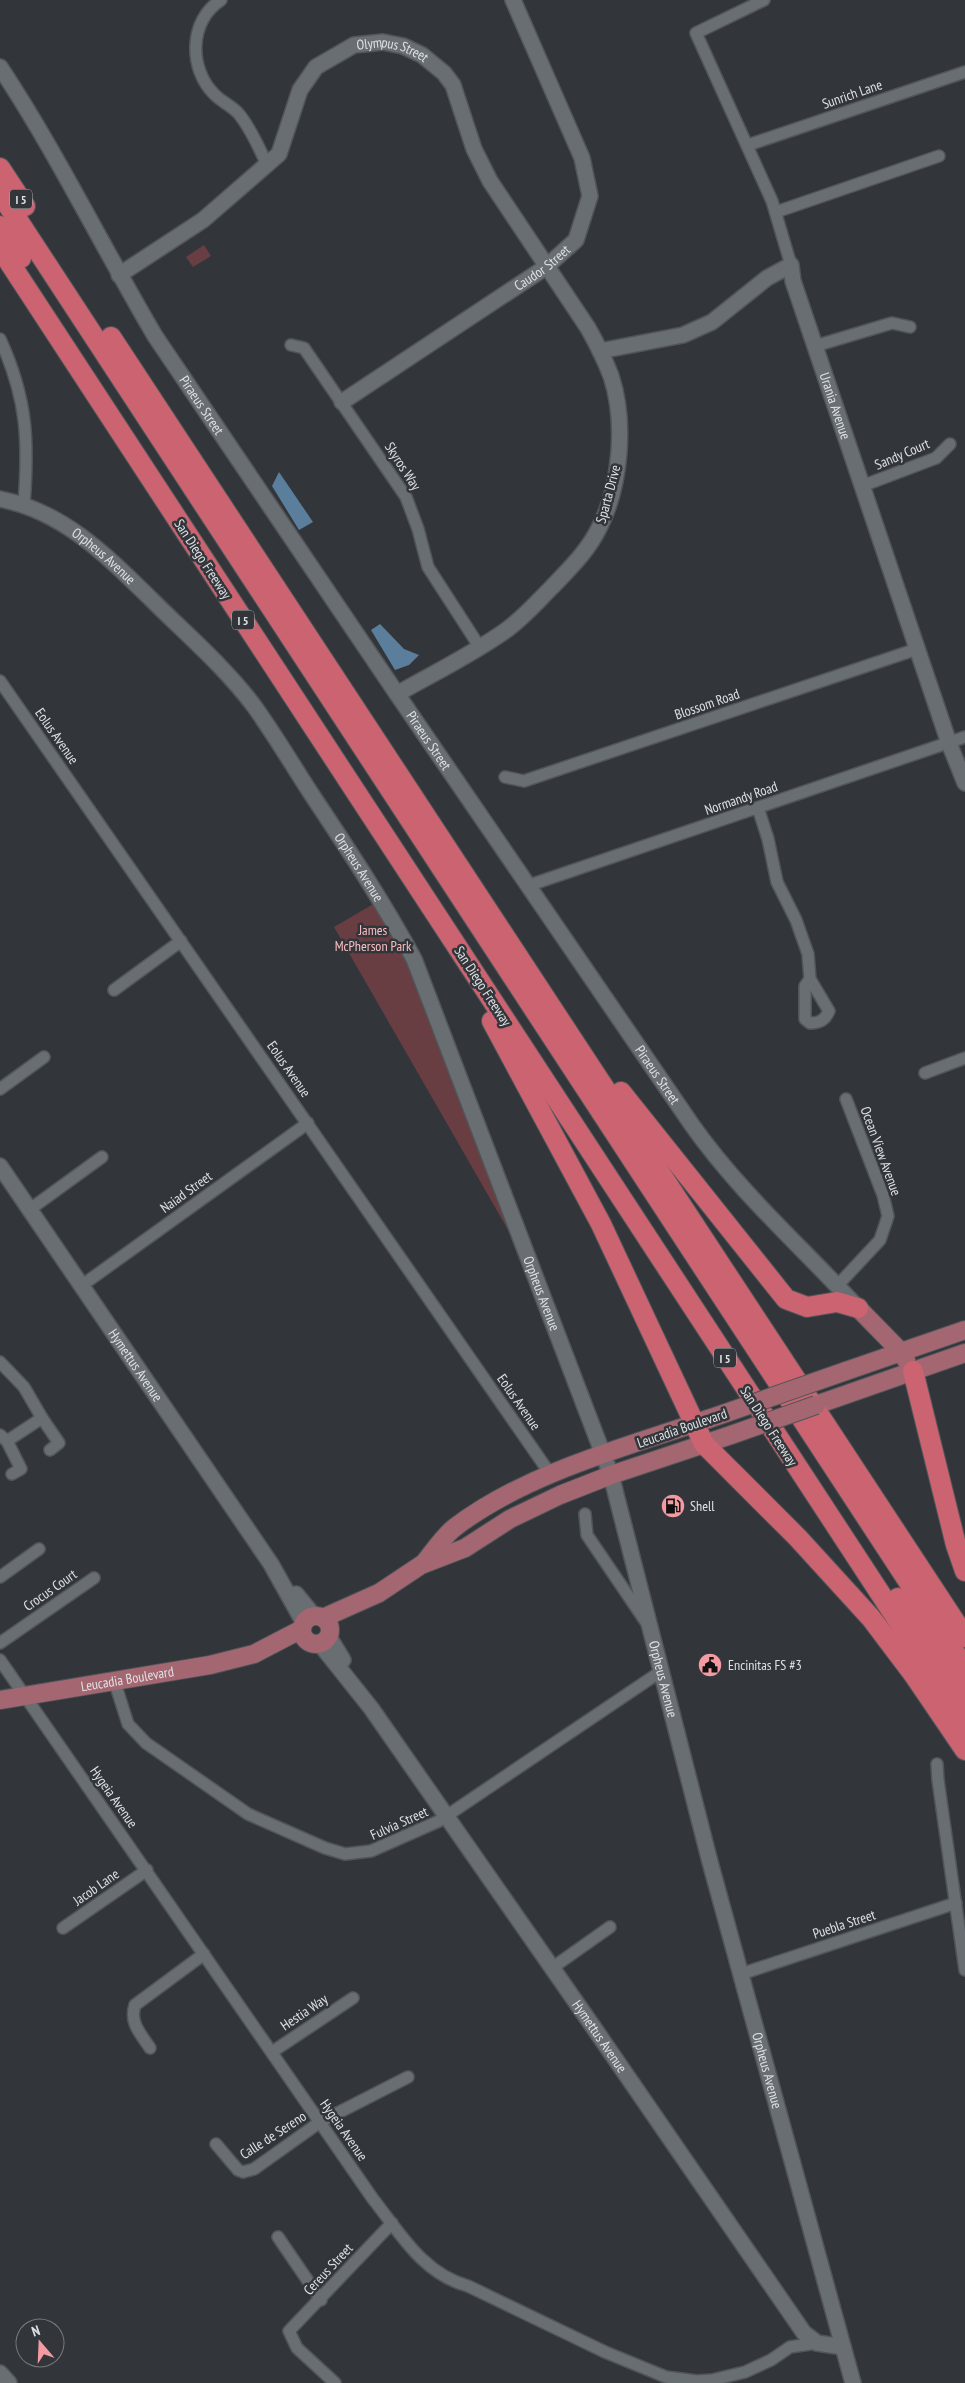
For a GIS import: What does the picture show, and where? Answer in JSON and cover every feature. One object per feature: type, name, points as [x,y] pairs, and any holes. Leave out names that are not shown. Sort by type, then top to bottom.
[{"type":"highway","name":"I 5","points":[[0,168],[965,1638]]},
{"type":"highway","points":[[0,193],[965,1668]]},
{"type":"highway","points":[[0,226],[446,905],[752,1381],[965,1695]]},
{"type":"highway","name":"San Diego Freeway","points":[[0,248],[965,1724]]},
{"type":"highway","points":[[487,992],[493,1023],[605,1232],[704,1444],[798,1538],[871,1618],[914,1675],[965,1750]]},
{"type":"highway","points":[[543,995],[786,1299],[806,1307],[837,1302],[858,1308]]},
{"type":"highway","points":[[806,1307],[837,1286]]},
{"type":"highway","points":[[913,1371],[956,1545],[965,1570]]},
{"type":"main road","name":"Piraeus Street","points":[[858,1308],[900,1352],[913,1371]]},
{"type":"main road","name":"Leucadia Boulevard","points":[[421,1565],[453,1529],[500,1500],[551,1475],[604,1454],[965,1330]]},
{"type":"main road","name":"Leucadia Boulevard","points":[[0,1700],[210,1665],[254,1654],[357,1614],[379,1593],[421,1565],[465,1548],[510,1519],[560,1495],[611,1475],[965,1353]]},
{"type":"street","points":[[221,0],[212,6],[201,21],[197,32],[196,59],[203,80],[215,95],[240,115],[267,165]]},
{"type":"street","name":"Caudor Street","points":[[342,402],[546,267],[576,240],[590,196],[582,158],[513,0]]},
{"type":"street","name":"Urania Avenue","points":[[764,0],[696,33],[748,145],[776,212],[791,265],[793,281],[949,743],[965,783]]},
{"type":"street","name":"Olympus Street","points":[[119,275],[203,220],[279,154],[300,90],[316,66],[354,45],[383,42],[403,46],[422,55],[435,64],[453,85],[474,149],[490,181],[588,328],[600,351]]},
{"type":"street","name":"Piraeus Street","points":[[0,67],[62,167],[119,275],[155,336],[527,886],[711,1151],[751,1199],[858,1308]]},
{"type":"street","name":"Sunrich Lane","points":[[748,145],[965,72]]},
{"type":"street","points":[[776,212],[939,156]]},
{"type":"street","points":[[600,351],[684,335],[712,322],[767,278],[791,265]]},
{"type":"street","points":[[815,346],[892,322],[910,327]]},
{"type":"street","points":[[0,339],[17,381],[27,431],[28,453],[24,504]]},
{"type":"street","name":"Skyros Way","points":[[291,345],[304,348],[406,497],[418,529],[428,567],[479,646]]},
{"type":"street","name":"Sparta Drive","points":[[397,694],[505,631],[531,609],[585,550],[599,529],[617,473],[620,442],[616,398],[611,377],[600,351]]},
{"type":"street","name":"Sandy Court","points":[[862,486],[936,458],[950,444]]},
{"type":"street","name":"Orpheus Avenue","points":[[0,500],[24,504],[52,516],[88,542],[136,584],[224,672],[254,706],[376,892],[414,959],[611,1475],[660,1672],[853,2383]]},
{"type":"street","name":"Blossom Road","points":[[505,778],[524,781],[917,649]]},
{"type":"street","name":"Eolus Avenue","points":[[0,681],[551,1475]]},
{"type":"street","name":"Normandy Road","points":[[527,886],[965,737]]},
{"type":"street","points":[[758,808],[768,839],[777,882],[796,920],[808,954],[810,979]]},
{"type":"street","points":[[114,990],[182,941]]},
{"type":"street","points":[[0,1089],[44,1057]]},
{"type":"street","points":[[925,1072],[965,1058]]},
{"type":"street","name":"Ocean View Avenue","points":[[837,1286],[880,1240],[888,1216],[883,1195],[846,1099]]},
{"type":"street","name":"Naiad Street","points":[[81,1286],[308,1123]]},
{"type":"street","points":[[29,1210],[102,1157]]},
{"type":"street","name":"Hymettus Avenue","points":[[0,1166],[316,1630],[794,2319],[804,2333],[817,2342]]},
{"type":"street","points":[[0,1362],[24,1387],[59,1442],[50,1450]]},
{"type":"street","points":[[12,1474],[21,1469],[3,1438],[42,1418]]},
{"type":"street","points":[[585,1514],[588,1535],[649,1628]]},
{"type":"street","points":[[0,1577],[39,1550]]},
{"type":"street","name":"Crocus Court","points":[[0,1643],[94,1578]]},
{"type":"street","name":"Hygeia Avenue","points":[[0,1660],[320,2122],[413,2252],[431,2268],[458,2284],[468,2286],[665,2380],[697,2381],[745,2372],[770,2360],[790,2347],[817,2342]]},
{"type":"street","name":"Fulvia Street","points":[[114,1680],[128,1724],[146,1743],[248,1814],[325,1848],[345,1854],[371,1851],[446,1816],[660,1672]]},
{"type":"street","points":[[938,1764],[938,1780],[965,1970]]},
{"type":"street","name":"Jacob Lane","points":[[63,1928],[147,1870]]},
{"type":"street","name":"Puebla Street","points":[[741,1974],[956,1903]]},
{"type":"street","points":[[552,1968],[610,1927]]},
{"type":"street","points":[[150,2048],[133,2022],[135,2006],[204,1954]]},
{"type":"street","name":"Hestia Way","points":[[272,2052],[353,1998]]},
{"type":"street","name":"Calle de Sereno","points":[[216,2144],[238,2170],[243,2172],[254,2170],[320,2122],[408,2076]]},
{"type":"street","name":"Cereus Street","points":[[335,2383],[297,2348],[289,2331],[321,2300],[392,2222]]},
{"type":"street","points":[[278,2237],[321,2300]]},
{"type":"street","points":[[817,2342],[843,2347]]},
{"type":"street","points":[[0,2373],[9,2383]]},
{"type":"green space","points":[[204,245],[211,256],[193,267],[186,257]]},
{"type":"green space","name":"James McPherson Park","points":[[382,899],[538,1282],[334,927]]},
{"type":"water","points":[[279,472],[313,522],[299,530],[272,486]]},
{"type":"water","points":[[380,624],[404,649],[419,655],[409,665],[395,670],[371,630]]},
{"type":"place","name":"Shell","points":[[673,1506]]},
{"type":"place","name":"Encinitas FS #3","points":[[710,1665]]}]
